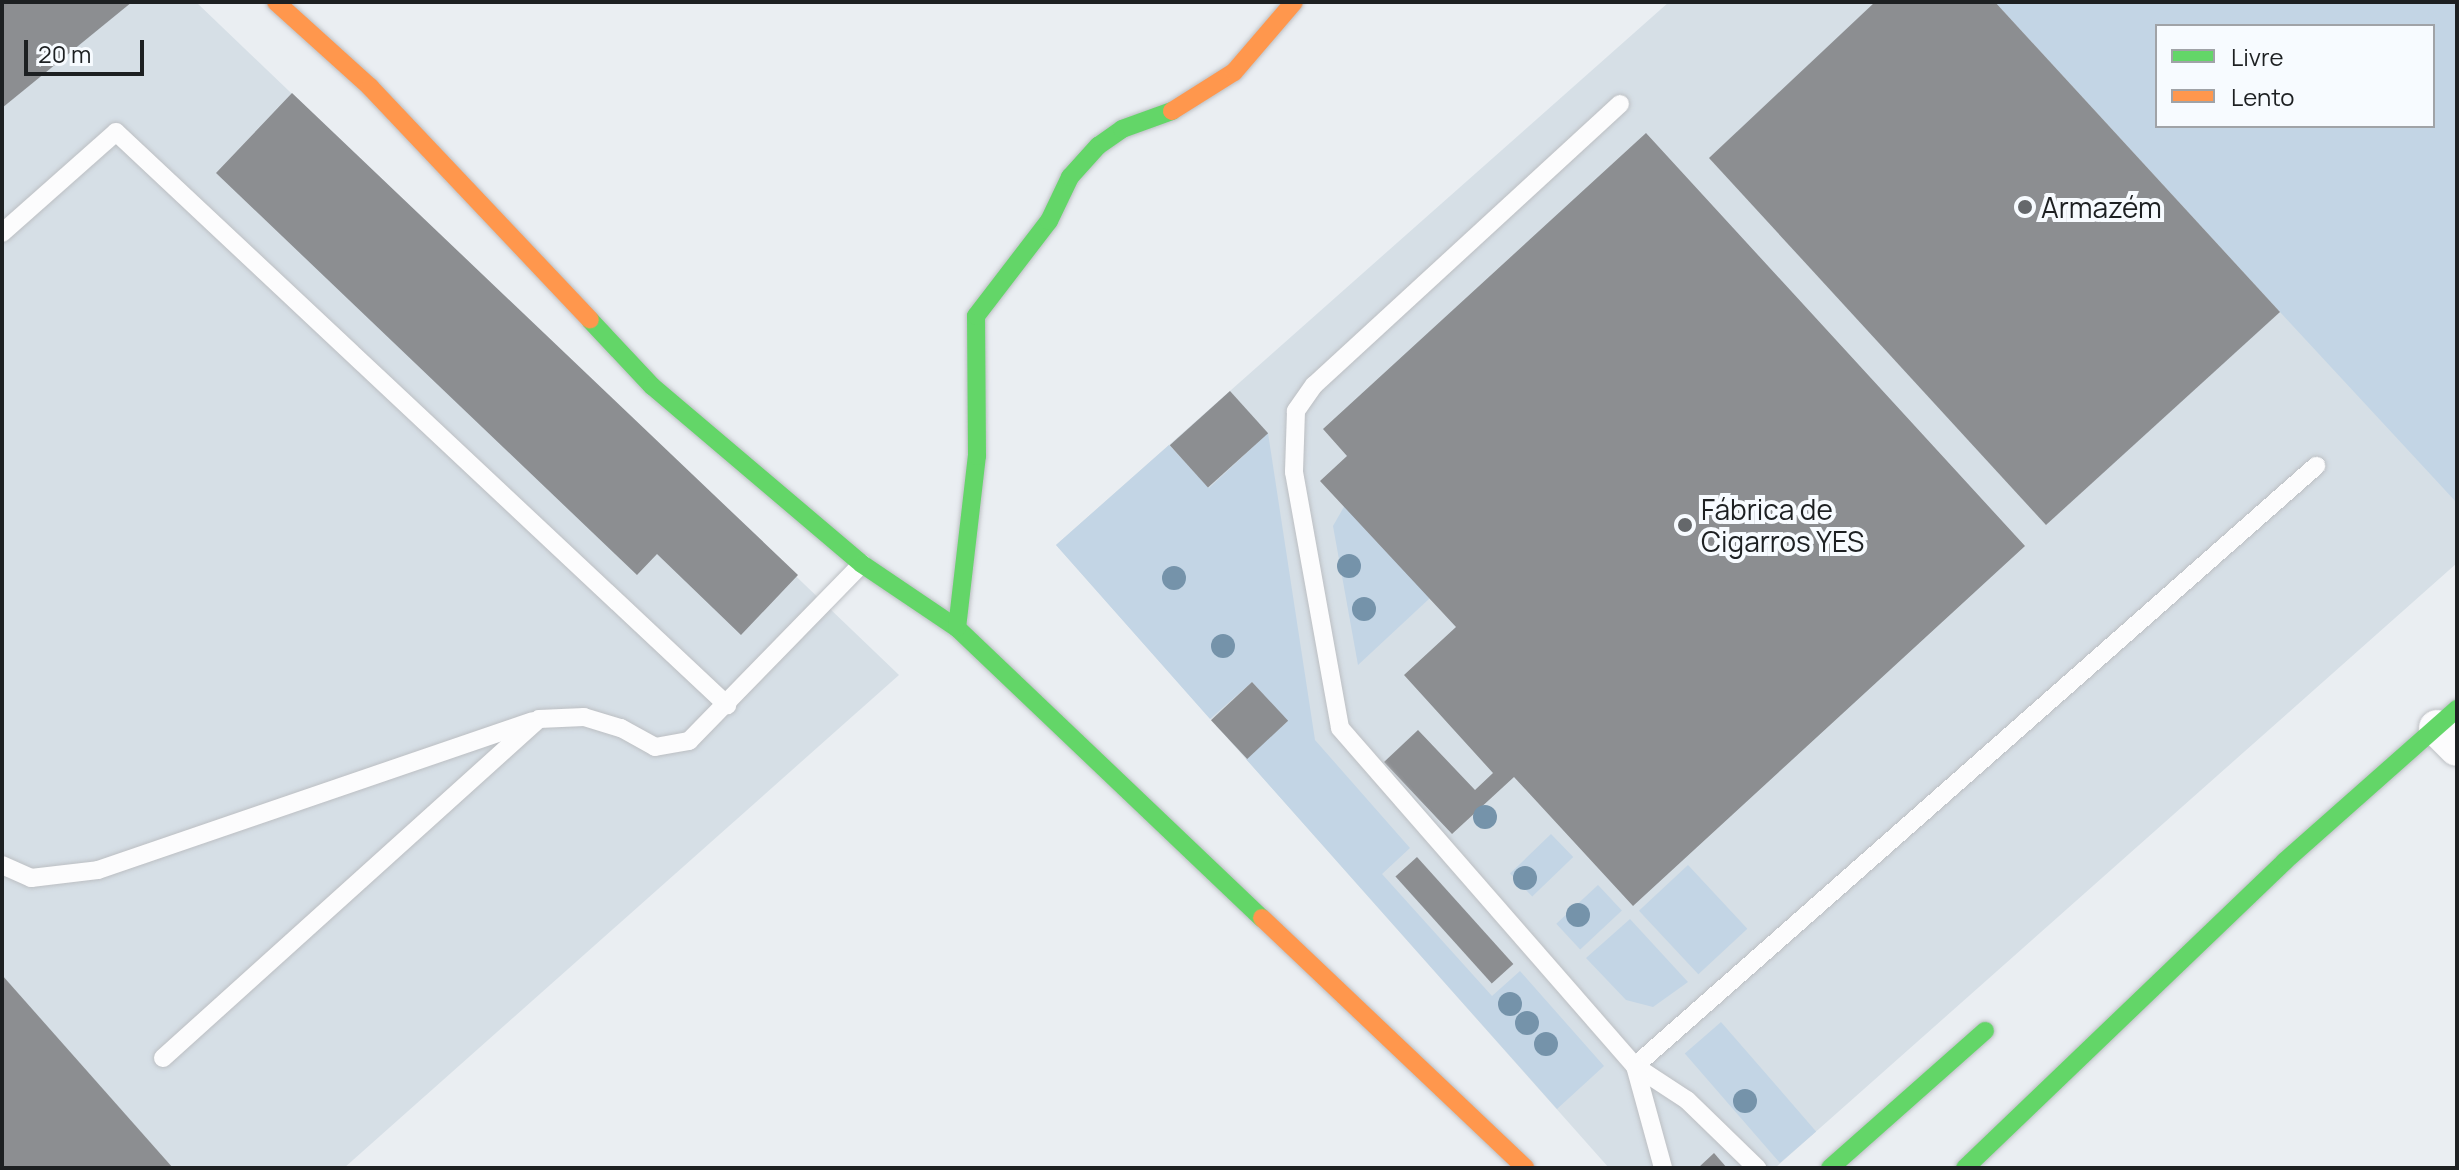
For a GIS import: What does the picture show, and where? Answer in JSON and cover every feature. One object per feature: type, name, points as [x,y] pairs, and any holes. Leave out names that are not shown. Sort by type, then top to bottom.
[{"type":"street","points":[[276,2],[370,87],[652,386],[862,564],[957,628],[1525,1168]]},
{"type":"street","points":[[957,628],[977,456],[976,316],[1049,221],[1070,177],[1098,146],[1122,129],[1176,110],[1234,72],[1294,2]]},
{"type":"street","points":[[1965,1168],[2274,871],[2450,728]]},
{"type":"street","points":[[1830,1168],[1985,1031]]},
{"type":"lane","points":[[1620,104],[1314,385],[1296,411],[1294,472],[1340,728],[1635,1066],[1687,1100],[1757,1168]]},
{"type":"lane","points":[[2,233],[116,132],[727,705]]},
{"type":"lane","points":[[1635,1066],[2316,466]]},
{"type":"lane","points":[[2,865],[31,878],[98,870],[539,719],[584,717],[621,728],[655,747],[689,741],[862,564]]},
{"type":"lane","points":[[163,1058],[539,719]]},
{"type":"lane","points":[[1635,1066],[1663,1168]]},
{"type":"shaded area","points":[[2,2],[196,2],[899,675],[344,1168],[2,1168]]},
{"type":"shaded area","points":[[1669,2],[2457,2],[2457,563],[1775,1168],[1609,1168],[1056,545]]},
{"type":"shaded area","points":[[1995,2],[2457,2],[2457,503],[2280,312]]},
{"type":"shaded area","points":[[1268,433],[1315,740],[1410,848],[1382,874],[1492,996],[1520,971],[1604,1066],[1557,1109],[1246,759],[1287,722],[1252,682],[1210,719],[1056,545],[1169,445],[1209,488]]},
{"type":"shaded area","points":[[1345,505],[1430,598],[1358,665],[1333,526]]},
{"type":"shaded area","points":[[1551,834],[1573,857],[1532,897],[1510,874]]},
{"type":"shaded area","points":[[1688,865],[1747,929],[1698,974],[1639,911]]},
{"type":"shaded area","points":[[1598,885],[1622,911],[1580,949],[1556,924]]},
{"type":"shaded area","points":[[1630,919],[1688,982],[1653,1007],[1626,1000],[1586,958]]},
{"type":"shaded area","points":[[1721,1022],[1816,1131],[1780,1163],[1685,1053]]},
{"type":"building","points":[[2,2],[132,2],[2,108]]},
{"type":"building","name":"Armazém","points":[[1875,2],[1995,2],[2280,312],[2046,525],[1709,158]]},
{"type":"building","points":[[292,93],[798,575],[741,635],[657,554],[637,575],[216,173]]},
{"type":"building","name":"Fábrica de Cigarros YES","points":[[1646,133],[2025,546],[1633,906],[1514,777],[1452,834],[1384,762],[1418,730],[1475,790],[1493,773],[1404,675],[1456,627],[1320,481],[1347,456],[1323,429]]},
{"type":"building","points":[[1230,391],[1268,433],[1208,488],[1170,445]]},
{"type":"building","points":[[1252,682],[1288,721],[1247,759],[1211,720]]},
{"type":"building","points":[[1417,857],[1513,964],[1492,983],[1395,876]]},
{"type":"building","points":[[2,975],[173,1168],[2,1168]]},
{"type":"building","points":[[1714,1153],[1727,1168],[1698,1168]]},
{"type":"traffic: fast","points":[[957,628],[977,456],[976,316],[1049,221],[1070,177],[1098,146],[1122,129],[1172,111]]},
{"type":"traffic: fast","points":[[590,320],[652,386],[862,564],[957,628],[1262,918]]},
{"type":"traffic: fast","points":[[1965,1168],[2285,861],[2457,709]]},
{"type":"traffic: fast","points":[[1830,1168],[1985,1031]]},
{"type":"traffic: slow","points":[[276,2],[370,87],[590,320]]},
{"type":"traffic: slow","points":[[1172,111],[1234,72],[1294,2]]},
{"type":"traffic: slow","points":[[1262,918],[1525,1168]]},
{"type":"place","name":"Armazém","points":[[2025,207]]},
{"type":"place","name":"Fábrica de Cigarros YES","points":[[1685,525]]}]
